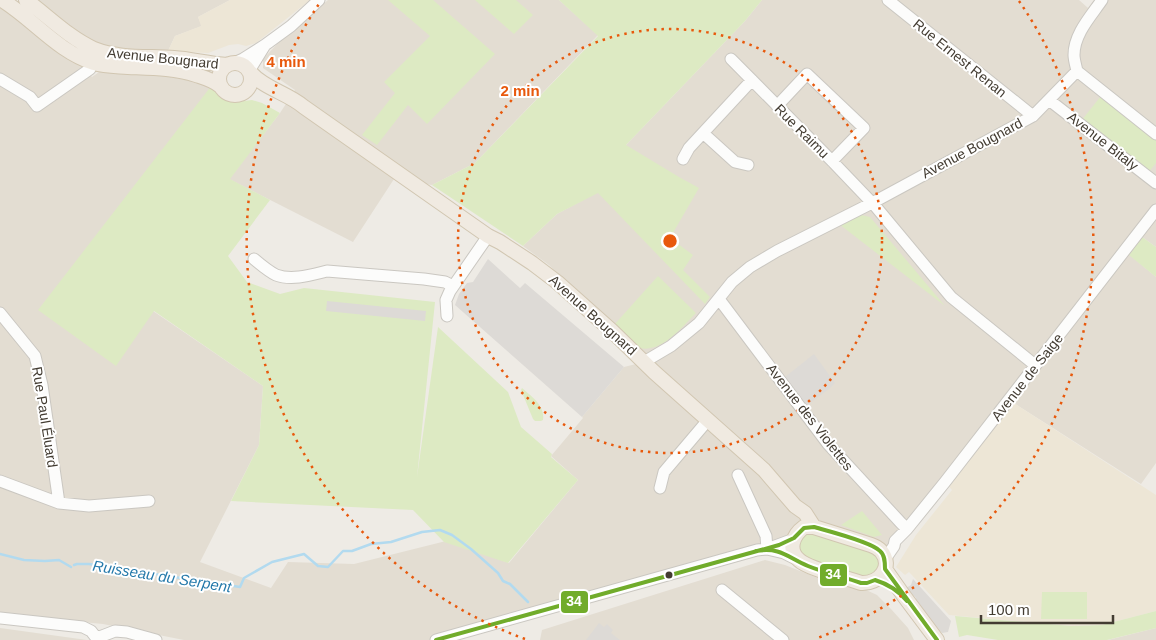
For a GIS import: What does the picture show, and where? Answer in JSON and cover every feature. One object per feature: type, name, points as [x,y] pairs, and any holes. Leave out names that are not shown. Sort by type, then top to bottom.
[{"type":"main road","name":"Avenue Bougnard","points":[[2,0],[56,42],[75,55],[92,62],[106,66],[172,70],[189,73],[215,82],[231,95],[236,96],[247,91],[259,91],[304,107]]},
{"type":"main road","name":"Avenue Bougnard","points":[[30,1],[64,30],[83,43],[103,52],[142,57],[174,58],[230,64],[239,63],[244,65],[255,78],[288,96],[488,236],[532,263],[557,282],[644,362]]},
{"type":"main road","name":"Avenue Bougnard","points":[[220,86],[219,78],[222,68],[230,64]]},
{"type":"main road","points":[[247,91],[252,82],[251,73]]},
{"type":"main road","points":[[644,362],[764,470],[795,506],[805,514],[809,527]]},
{"type":"main road","points":[[882,558],[882,576],[876,580],[861,583],[808,566],[798,560],[792,552],[792,544],[800,530],[809,527],[871,545],[882,558],[904,596],[937,640]]},
{"type":"main road","points":[[876,580],[887,584],[904,596]]},
{"type":"street","points":[[230,64],[243,59],[265,45],[291,26],[319,0]]},
{"type":"street","name":"Rue Ernest Renan","points":[[888,0],[1033,116]]},
{"type":"street","points":[[1102,0],[1081,30],[1074,55],[1076,71],[1156,134]]},
{"type":"street","points":[[251,73],[252,66],[265,45]]},
{"type":"street","name":"Rue Raimu","points":[[732,60],[872,202],[951,297],[1035,365]]},
{"type":"street","points":[[0,80],[30,97],[38,106],[90,69],[92,62]]},
{"type":"street","name":"Avenue Bougnard","points":[[644,362],[686,335],[699,323],[732,282],[750,267],[1033,116],[1076,71]]},
{"type":"street","points":[[777,106],[807,74],[864,128],[832,161]]},
{"type":"street","points":[[683,159],[689,148],[752,80]]},
{"type":"street","name":"Avenue Bitaly","points":[[1049,100],[1156,183]]},
{"type":"street","points":[[703,133],[735,162],[748,165]]},
{"type":"street","name":"Avenue de Saige","points":[[882,558],[894,546],[895,540],[908,529],[1156,210]]},
{"type":"street","points":[[447,316],[446,300],[453,286],[488,236]]},
{"type":"street","points":[[254,259],[266,269],[278,275],[293,278],[327,271],[424,279],[445,282],[453,286]]},
{"type":"street","name":"Avenue des Violettes","points":[[719,299],[828,444],[908,529]]},
{"type":"street","name":"Rue Paul Éluard","points":[[0,313],[35,356],[42,384],[58,503]]},
{"type":"street","points":[[660,488],[664,472],[708,420]]},
{"type":"street","points":[[738,475],[766,536],[767,548]]},
{"type":"street","points":[[0,481],[58,503],[89,506],[149,501]]},
{"type":"street","points":[[436,640],[794,539]]},
{"type":"street","points":[[767,548],[798,560]]},
{"type":"street","points":[[722,590],[783,640]]},
{"type":"street","points":[[0,618],[83,627],[91,631],[98,639],[115,631],[127,632],[156,640]]},
{"type":"shaded area","points":[[35,0],[230,0],[198,17],[202,26],[175,36],[168,51],[120,49],[97,43],[81,35]]},
{"type":"shaded area","points":[[230,0],[310,0],[256,43],[246,46],[238,44],[229,45],[208,53],[168,51],[175,36],[201,26],[198,17]]},
{"type":"shaded area","points":[[328,0],[559,0],[598,35],[475,163],[432,185],[394,179],[353,242],[229,179],[280,113],[295,90],[263,68],[263,59],[279,42]]},
{"type":"shaded area","points":[[762,0],[1079,0],[1088,8],[1094,0],[1156,0],[1156,247],[1138,234],[1125,251],[1156,277],[1156,463],[1141,484],[1009,400],[889,545],[877,548],[796,535],[436,640],[184,640],[103,624],[0,614],[0,6],[80,63],[92,77],[102,70],[155,74],[212,85],[153,311],[263,386],[259,445],[200,562],[271,588],[288,562],[354,564],[446,541],[509,563],[578,480],[551,456],[624,367],[644,362],[549,265],[523,246],[557,214],[598,192],[626,145],[745,21]]},
{"type":"shaded area","points":[[488,259],[520,288],[525,283],[624,367],[582,417],[455,305],[459,294],[467,283],[473,282]]},
{"type":"shaded area","points":[[327,301],[426,311],[425,321],[326,311]]},
{"type":"shaded area","points":[[814,354],[835,383],[805,407],[785,377]]},
{"type":"shaded area","points":[[1009,400],[1156,495],[1156,611],[1102,625],[1072,626],[949,615],[909,572],[905,575],[896,567],[916,535],[952,490],[945,482]]},
{"type":"shaded area","points":[[765,560],[785,565],[836,584],[864,589],[877,595],[908,628],[914,640],[540,640],[542,630]]},
{"type":"shaded area","points":[[913,579],[951,621],[948,632],[942,633],[916,603],[916,598],[906,588],[911,585]]},
{"type":"shaded area","points":[[599,623],[604,627],[607,624],[613,630],[611,633],[620,640],[586,640]]},
{"type":"shaded area","points":[[0,628],[87,640],[0,640]]},
{"type":"shaded area","points":[[1156,628],[1156,640],[1108,640]]},
{"type":"green space","points":[[388,0],[433,0],[495,54],[427,124],[408,105],[377,145],[362,135],[395,93],[384,82],[430,36]]},
{"type":"green space","points":[[475,0],[516,0],[533,15],[514,34]]},
{"type":"green space","points":[[559,0],[762,0],[745,21],[626,145],[699,188],[670,238],[693,255],[683,270],[710,297],[705,304],[598,193],[557,214],[523,246],[432,185],[475,163],[598,36]]},
{"type":"green space","points":[[212,85],[229,100],[236,102],[252,100],[280,113],[230,179],[270,200],[228,256],[247,282],[280,294],[304,288],[435,302],[417,477],[438,327],[508,392],[521,427],[552,454],[551,457],[578,480],[508,563],[444,542],[413,510],[231,501],[259,445],[263,386],[154,311],[116,366],[38,310]]},
{"type":"green space","points":[[1101,96],[1156,140],[1156,163],[1148,173],[1081,121]]},
{"type":"green space","points":[[861,215],[870,217],[945,306],[839,224]]},
{"type":"green space","points":[[1138,234],[1156,247],[1156,277],[1124,251]]},
{"type":"green space","points":[[658,276],[696,313],[678,332],[664,343],[648,349],[640,348],[614,325]]},
{"type":"green space","points":[[522,388],[540,406],[543,420],[535,421],[533,419],[521,390]]},
{"type":"green space","points":[[862,511],[882,535],[874,537],[841,525]]},
{"type":"green space","points":[[810,532],[875,553],[879,560],[878,568],[874,574],[864,578],[807,559],[801,554],[798,543]]},
{"type":"green space","points":[[1042,592],[1087,592],[1087,619],[1041,619]]},
{"type":"green space","points":[[1156,611],[1156,628],[1107,640],[998,640],[967,635],[959,637],[955,616],[1072,626],[1102,625]]},
{"type":"waterway","name":"Ruisseau du Serpent","points":[[74,565],[89,564],[240,587],[244,578],[272,562],[304,554],[318,566],[328,567],[343,551],[352,551],[371,544],[391,542],[422,532],[440,530],[452,535],[471,549],[498,573],[503,581],[510,584],[528,602]]},
{"type":"waterway","name":"Ruisseau du Serpent","points":[[0,554],[24,560],[59,560],[71,567]]},
{"type":"transit line","name":"34","points":[[436,640],[779,545],[794,538],[804,528],[814,527],[868,544],[880,551],[884,557],[885,569],[937,640]]},
{"type":"transit line","name":"34","points":[[756,551],[772,550],[814,568],[861,583],[875,580],[892,588],[907,601]]}]
